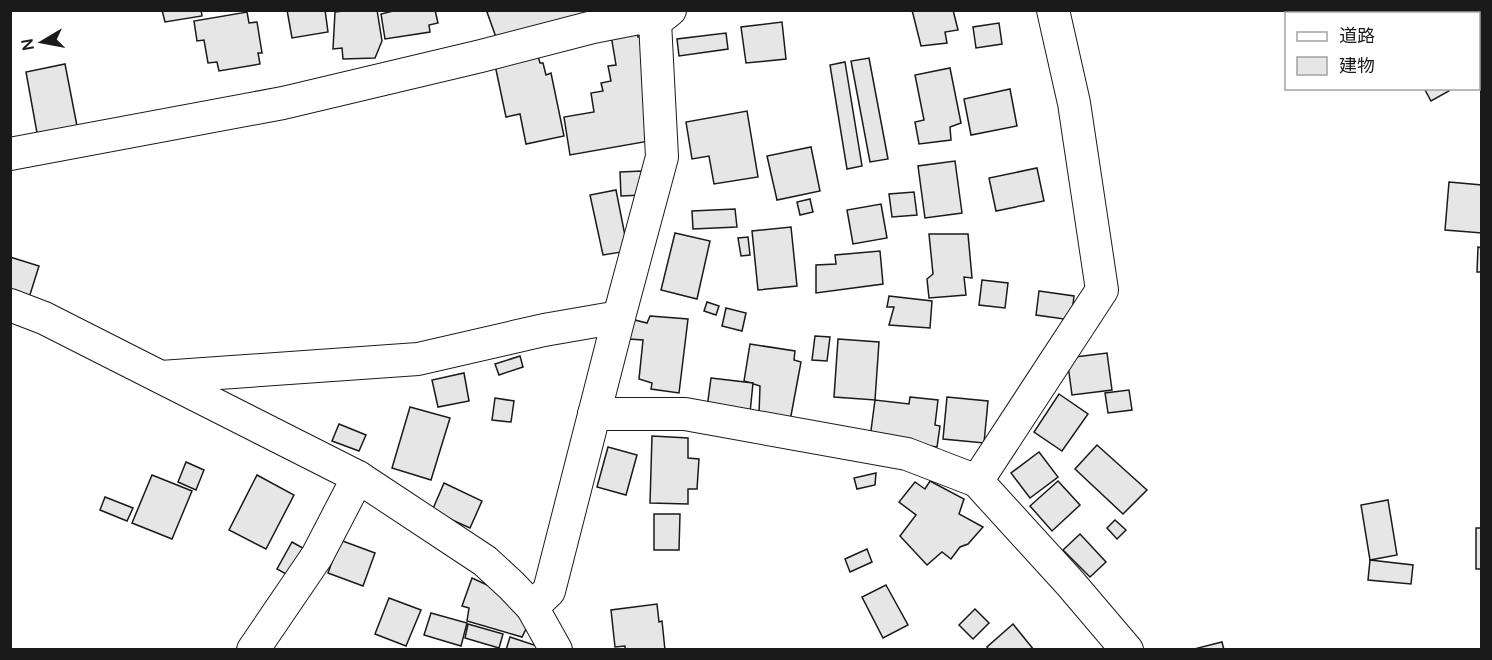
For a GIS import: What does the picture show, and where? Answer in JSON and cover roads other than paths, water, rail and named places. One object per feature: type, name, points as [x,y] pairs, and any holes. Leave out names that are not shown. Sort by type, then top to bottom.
[{"type":"street","points":[[977,481],[1101,290],[1074,103],[1053,10]]},
{"type":"street","points":[[10,154],[284,103],[593,27],[662,16],[662,157],[549,591],[532,607]]},
{"type":"street","points":[[10,305],[44,318],[358,477],[485,561],[532,607],[556,650]]},
{"type":"street","points":[[160,377],[418,359],[544,330],[619,317]]},
{"type":"street","points":[[594,414],[695,415],[907,454],[977,481],[1070,583],[1127,650]]},
{"type":"street","points":[[253,650],[317,556],[358,477]]}]
